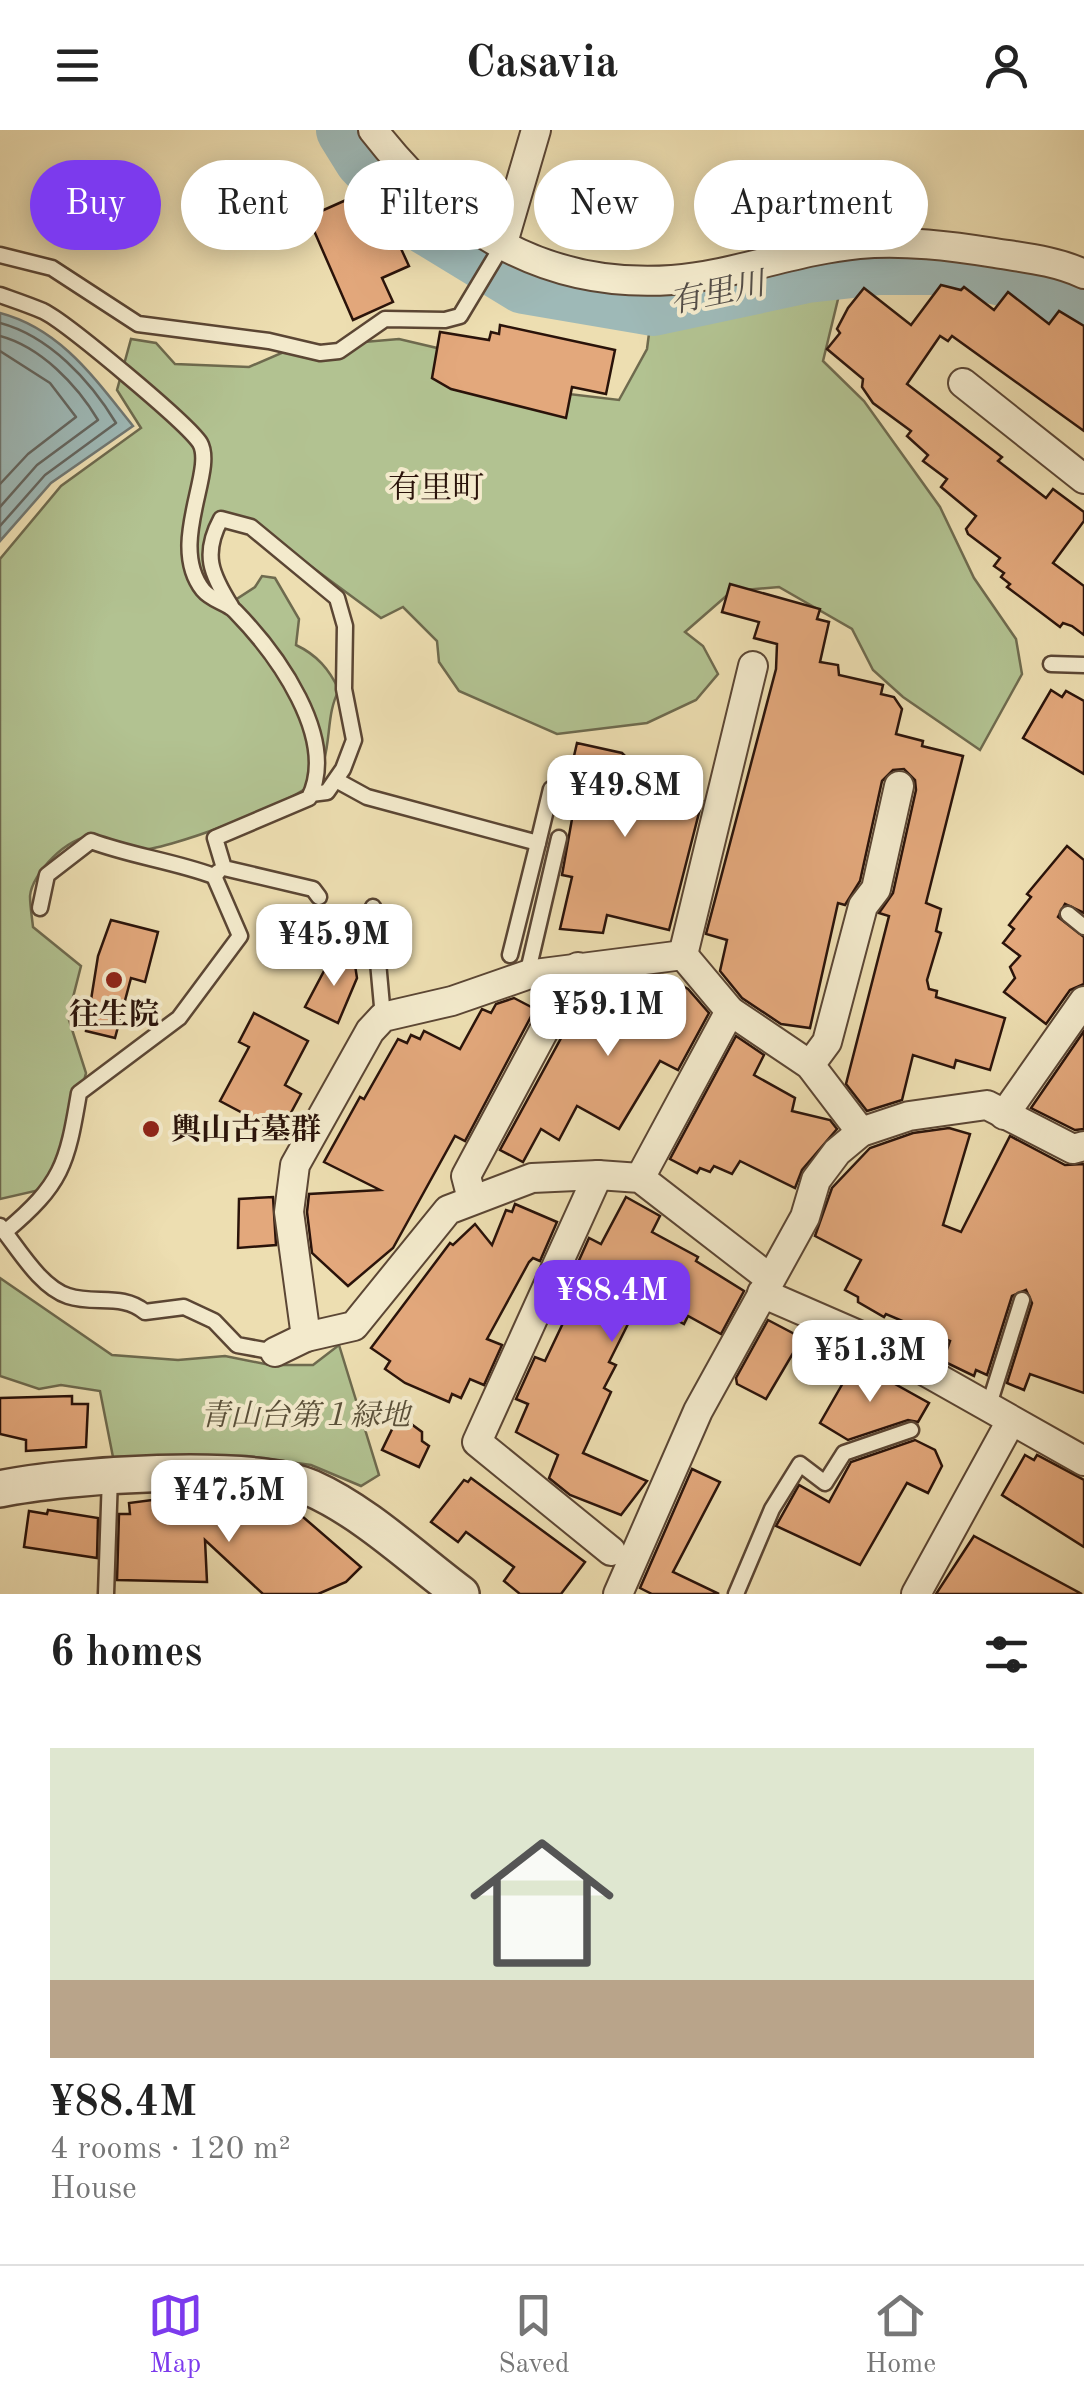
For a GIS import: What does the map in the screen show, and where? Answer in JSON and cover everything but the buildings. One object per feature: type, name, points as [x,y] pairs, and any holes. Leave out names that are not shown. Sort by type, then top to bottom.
[{"type":"street","points":[[372,130],[399,160]]},
{"type":"street","points":[[514,205],[536,130]]},
{"type":"street","points":[[511,250],[554,270],[609,279],[672,280],[859,244],[947,246],[1063,264],[1084,274]]},
{"type":"street","points":[[963,383],[1084,479]]},
{"type":"street","points":[[682,955],[753,666]]},
{"type":"street","points":[[810,1065],[827,1042],[863,906],[876,888],[899,786]]},
{"type":"street","points":[[306,1337],[289,1212],[295,1165],[370,1031],[383,1016],[452,1000],[519,965],[578,967],[682,955]]},
{"type":"street","points":[[682,955],[730,1011],[810,1065],[861,1132]]},
{"type":"street","points":[[472,1199],[466,1176],[578,967]]},
{"type":"street","points":[[1004,1115],[1084,1001]]},
{"type":"street","points":[[640,1178],[730,1011]]},
{"type":"street","points":[[618,1594],[698,1410],[805,1217],[816,1180],[837,1152],[861,1132],[909,1116],[987,1105],[1073,1148],[1084,1146]]},
{"type":"street","points":[[598,1175],[477,1442],[611,1551]]},
{"type":"street","points":[[275,1352],[306,1337],[354,1326],[448,1210],[532,1178],[640,1178],[765,1285],[1084,1461]]},
{"type":"street","points":[[916,1594],[999,1414]]},
{"type":"street","points":[[0,1489],[42,1480],[110,1476],[275,1478],[311,1488],[461,1594]]},
{"type":"lane","points":[[0,255],[52,268],[138,324],[269,341],[320,354],[339,350],[385,319],[446,320],[460,316],[500,250]]},
{"type":"lane","points":[[0,295],[46,312],[180,420],[201,445],[205,464],[190,533],[192,565],[204,590],[231,606]]},
{"type":"lane","points":[[275,1352],[238,1345],[214,1321],[184,1307],[145,1312],[131,1301],[67,1296],[52,1286],[4,1235],[39,1202],[60,1175],[79,1093],[179,1018],[240,936],[219,872],[215,838],[311,794],[327,792],[354,740],[344,688],[345,626],[338,598],[250,526],[221,518],[208,566],[231,606],[262,642],[307,719],[318,756],[316,784],[311,794]]},
{"type":"lane","points":[[1052,664],[1084,665]]},
{"type":"lane","points":[[336,780],[368,797],[538,842]]},
{"type":"lane","points":[[519,965],[538,842],[551,789]]},
{"type":"lane","points":[[519,965],[559,838]]},
{"type":"lane","points":[[40,908],[47,875],[91,841],[110,850],[313,889],[319,897]]},
{"type":"lane","points":[[372,907],[383,1016]]},
{"type":"lane","points":[[1068,914],[1084,927]]},
{"type":"lane","points":[[999,1414],[1022,1300]]},
{"type":"lane","points":[[736,1594],[772,1510],[800,1464],[825,1483],[844,1453],[911,1430]]},
{"type":"lane","points":[[106,1594],[110,1476]]},
{"type":"green space","points":[[830,283],[839,295],[823,361],[864,401],[940,507],[974,578],[1016,639],[1022,674],[980,750],[903,697],[873,670],[852,629],[779,587],[732,591],[685,632],[703,646],[718,674],[696,700],[647,723],[557,734],[459,691],[439,662],[437,641],[403,607],[381,618],[251,522],[212,527],[205,560],[215,587],[235,600],[255,587],[262,576],[275,578],[299,619],[296,645],[322,663],[339,690],[331,713],[324,761],[312,783],[301,791],[227,825],[150,849],[130,849],[93,836],[83,838],[63,849],[44,867],[30,896],[33,927],[81,966],[68,1017],[86,1073],[64,1155],[44,1189],[0,1199],[0,559],[61,486],[141,428],[117,390],[131,339],[156,343],[175,364],[249,367],[293,348],[399,339],[437,348],[477,383],[619,400],[647,349],[651,318],[705,315]]},
{"type":"green space","name":"青山台第１緑地","points":[[0,1278],[112,1355],[178,1360],[225,1356],[270,1365],[313,1365],[339,1345],[379,1475],[361,1486],[311,1465],[247,1456],[113,1457],[100,1391],[61,1385],[39,1389],[0,1376]]},
{"type":"water","points":[[0,313],[59,343],[133,426],[51,483],[0,541]]},
{"type":"waterway","name":"有里川","points":[[346,130],[364,159],[427,225],[524,284],[653,306],[807,273],[879,265],[959,265],[1025,282],[1084,306]]},
{"type":"place","name":"往生院","points":[[114,980]]},
{"type":"place","name":"輿山古墓群","points":[[151,1129]]},
{"type":"district","name":"有里町","points":[[436,487]]}]
